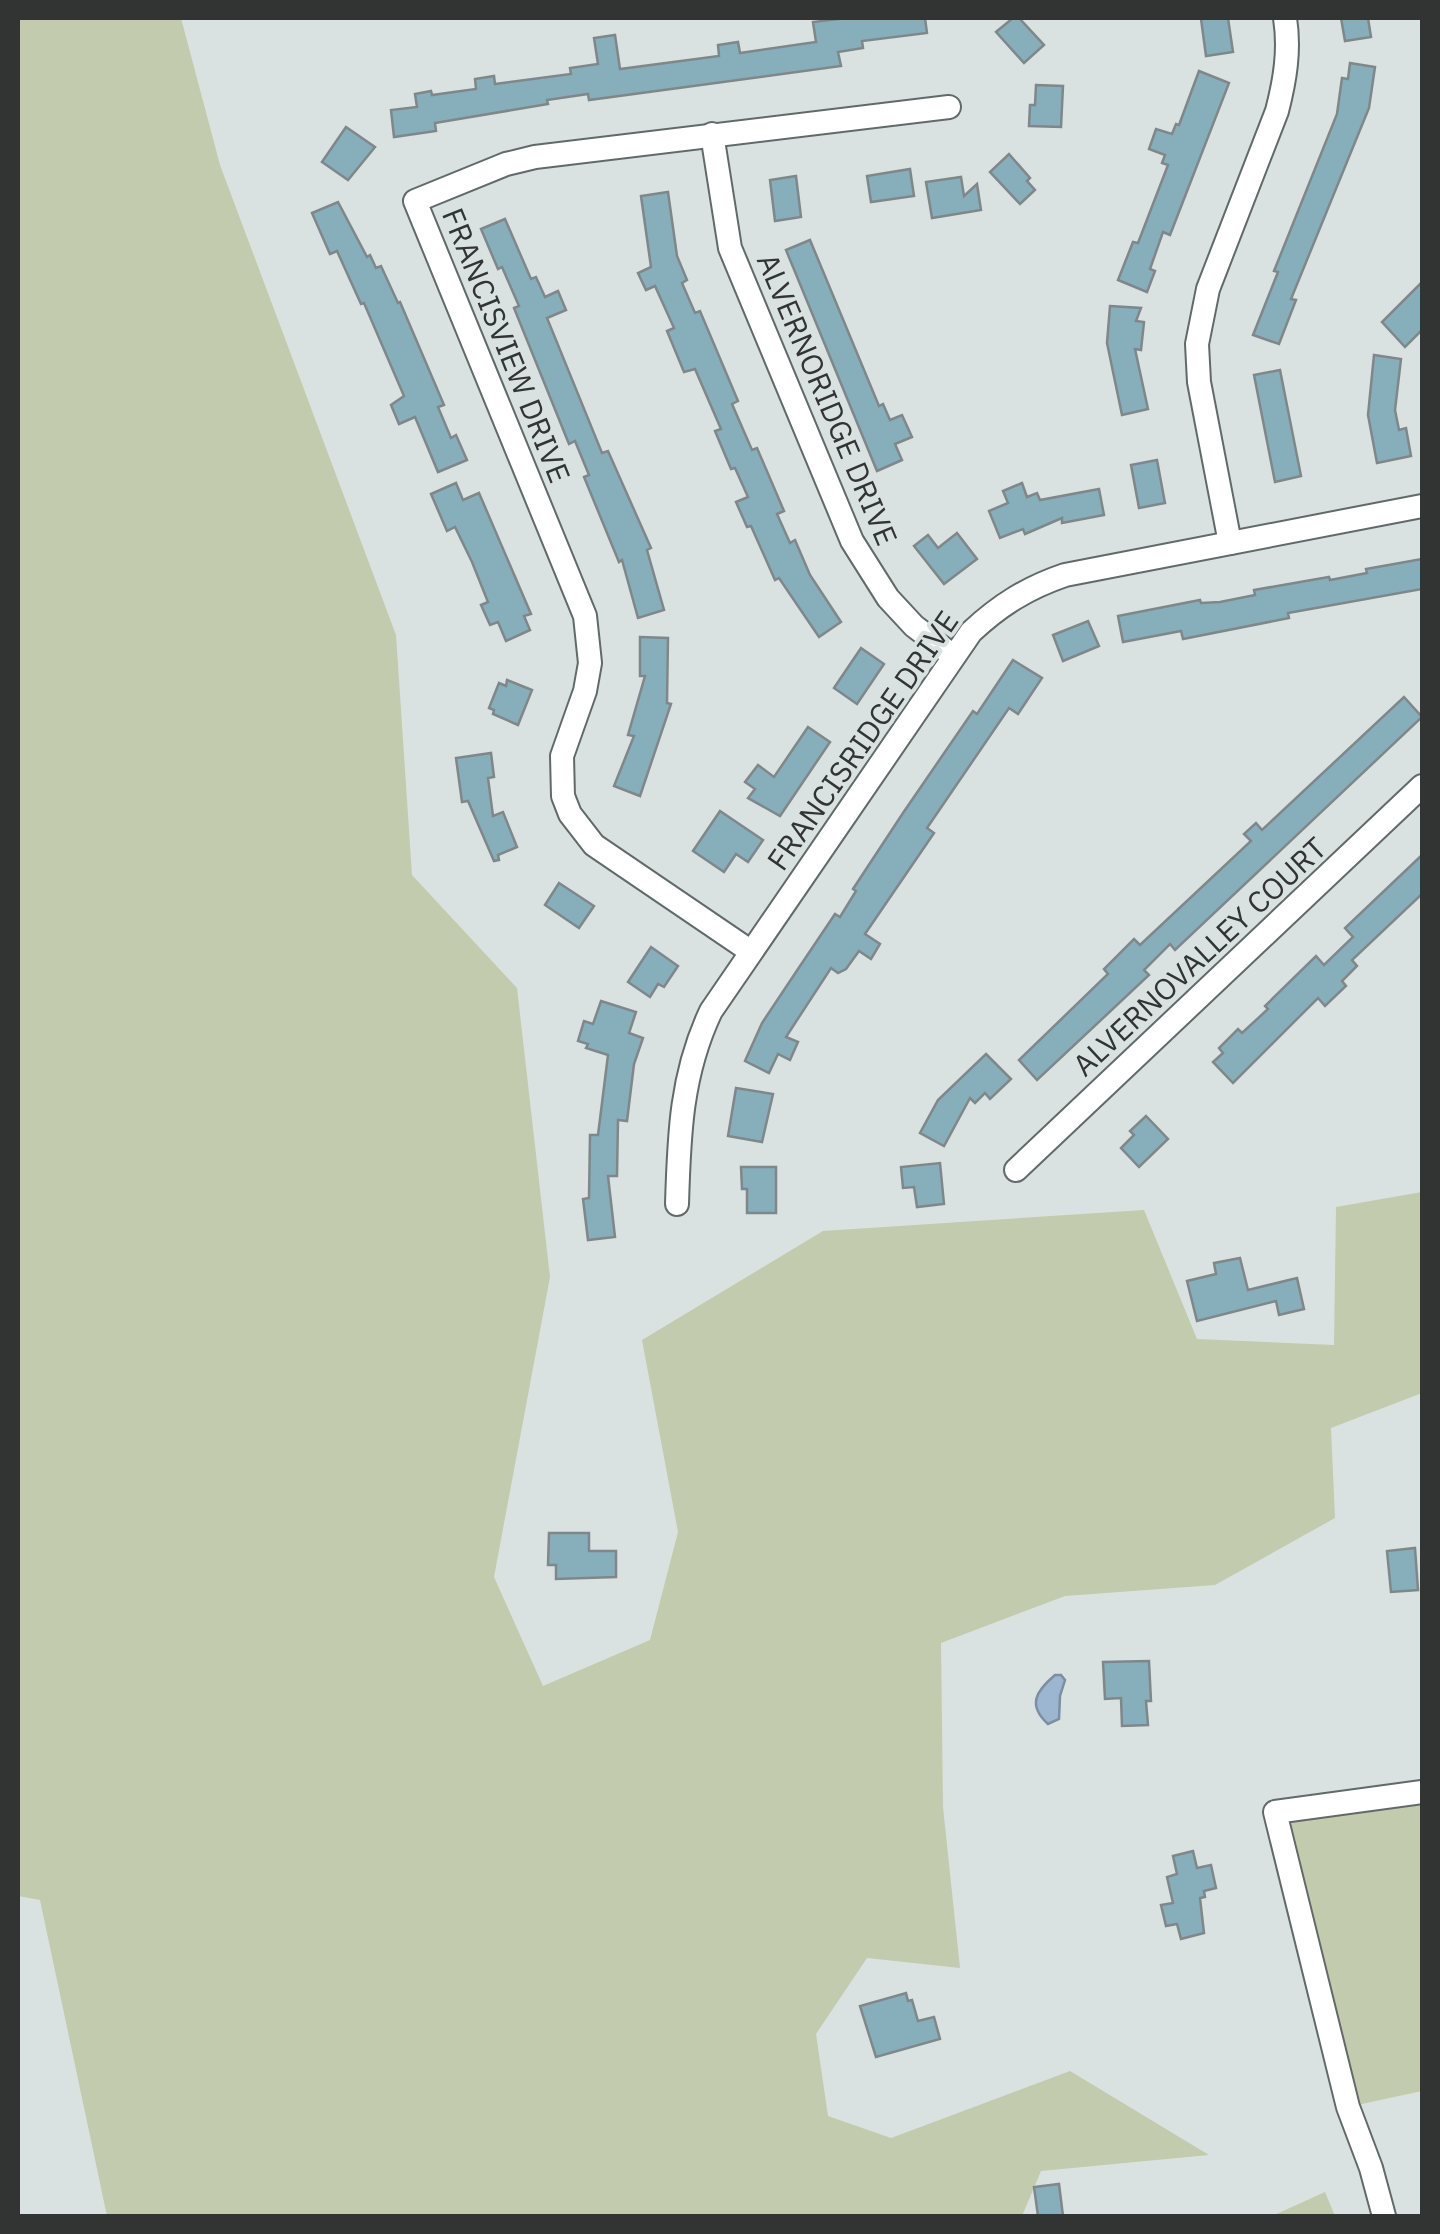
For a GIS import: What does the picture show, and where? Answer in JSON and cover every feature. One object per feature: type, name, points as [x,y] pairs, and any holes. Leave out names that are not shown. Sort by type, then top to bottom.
[{"type":"street","points":[[1230,542],[1199,382],[1198,344],[1208,289],[1281,96],[1287,50],[1285,18]]},
{"type":"street","name":"FRANCISVIEW DRIVE","points":[[750,951],[594,845],[570,814],[561,776],[562,756],[585,691],[590,663],[585,616],[415,201],[520,161],[949,107]]},
{"type":"street","name":"ALVERNORIDGE DRIVE","points":[[712,134],[730,248],[852,542],[888,598],[914,626],[952,654]]},
{"type":"street","name":"FRANCISRIDGE DRIVE","points":[[677,1204],[680,1112],[687,1074],[711,1011],[952,654],[991,613],[1035,585],[1080,571],[1422,506]]},
{"type":"street","name":"ALVERNOVALLEY COURT","points":[[1016,1170],[1422,786]]},
{"type":"street","points":[[1384,2216],[1348,2107],[1274,1812],[1422,1792]]},
{"type":"green space","points":[[18,18],[181,18],[220,165],[396,635],[412,875],[517,988],[550,1277],[494,1577],[543,1686],[650,1640],[678,1532],[642,1340],[823,1231],[1144,1210],[1197,1339],[1334,1345],[1336,1207],[1422,1192],[1422,1393],[1331,1428],[1335,1518],[1215,1585],[1065,1596],[941,1643],[943,1807],[960,1968],[867,1958],[816,2034],[828,2116],[891,2138],[1070,2071],[1209,2155],[1041,2171],[1022,2216],[107,2216],[40,1900],[18,1896]]},
{"type":"green space","points":[[1422,1792],[1422,2091],[1348,2107],[1275,1812]]},
{"type":"green space","points":[[1325,2192],[1335,2216],[1272,2216]]},
{"type":"water","points":[[1055,1675],[1065,1680],[1059,1719],[1048,1724],[1038,1711],[1036,1698]]},
{"type":"building","points":[[925,18],[927,33],[862,41],[863,48],[838,52],[841,66],[589,100],[588,94],[547,100],[548,104],[435,123],[436,131],[394,137],[391,110],[417,107],[415,94],[476,89],[475,79],[494,76],[495,84],[571,74],[570,68],[598,64],[594,38],[615,35],[620,69],[719,56],[718,45],[738,42],[740,53],[816,42],[813,22]]},
{"type":"building","points":[[1013,18],[1019,18],[1044,45],[1024,63],[996,32]]},
{"type":"building","points":[[1228,18],[1233,52],[1206,56],[1201,19]]},
{"type":"building","points":[[1341,18],[1368,18],[1371,37],[1345,41]]},
{"type":"building","points":[[1350,63],[1375,67],[1369,108],[1291,299],[1296,300],[1279,344],[1253,335],[1278,272],[1274,271],[1337,114],[1342,78],[1348,79]]},
{"type":"building","points":[[1199,71],[1229,83],[1170,235],[1163,232],[1150,269],[1155,271],[1147,292],[1118,280],[1133,242],[1138,243],[1168,165],[1162,163],[1165,155],[1149,149],[1156,129],[1172,134],[1179,125]]},
{"type":"building","points":[[1036,85],[1063,86],[1061,127],[1029,126]]},
{"type":"building","points":[[346,127],[375,147],[348,180],[322,162]]},
{"type":"building","points":[[1009,154],[1035,190],[1020,204],[990,172]]},
{"type":"building","points":[[910,169],[914,196],[871,202],[867,176]]},
{"type":"building","points":[[796,176],[801,217],[775,221],[770,180]]},
{"type":"building","points":[[961,177],[964,196],[977,184],[981,210],[932,218],[926,182]]},
{"type":"building","points":[[668,192],[677,256],[687,280],[682,283],[695,313],[700,311],[738,401],[732,404],[752,450],[757,448],[784,511],[777,514],[790,543],[795,540],[810,575],[841,622],[819,637],[779,578],[775,580],[751,526],[747,527],[736,502],[748,497],[715,431],[721,429],[695,369],[684,372],[667,331],[674,328],[655,286],[646,290],[638,273],[651,267],[641,196]]},
{"type":"building","points":[[338,202],[367,257],[370,255],[376,268],[381,266],[400,302],[444,405],[438,407],[451,438],[456,435],[467,460],[438,472],[415,417],[399,424],[391,405],[404,396],[364,303],[361,304],[337,251],[330,254],[312,213]]},
{"type":"building","points":[[505,219],[531,279],[536,277],[545,297],[558,291],[566,310],[547,318],[602,453],[608,451],[651,548],[647,550],[664,610],[638,618],[622,560],[619,562],[584,477],[589,475],[575,441],[569,444],[514,308],[519,306],[481,229]]},
{"type":"building","points":[[810,240],[879,406],[883,404],[890,420],[902,415],[912,437],[895,444],[902,460],[877,471],[786,250]]},
{"type":"building","points":[[1422,282],[1422,330],[1405,347],[1382,322]]},
{"type":"building","points":[[1110,306],[1141,308],[1136,321],[1144,322],[1141,350],[1135,349],[1148,409],[1122,415],[1107,343]]},
{"type":"building","points":[[1374,355],[1401,359],[1395,410],[1399,430],[1406,428],[1411,456],[1377,463],[1368,415]]},
{"type":"building","points":[[1280,370],[1301,476],[1275,482],[1254,375]]},
{"type":"building","points":[[1157,460],[1165,503],[1139,508],[1131,465]]},
{"type":"building","points":[[456,483],[463,500],[479,493],[531,614],[524,616],[530,630],[506,641],[498,622],[490,625],[481,605],[488,602],[472,562],[455,527],[447,531],[431,494]]},
{"type":"building","points":[[1022,483],[1027,497],[1037,493],[1040,500],[1099,489],[1104,515],[1062,523],[1062,518],[1025,534],[1023,529],[1000,538],[989,511],[1008,503],[1003,491]]},
{"type":"building","points":[[957,533],[977,559],[944,584],[914,546],[928,535],[938,548]]},
{"type":"building","points":[[1422,559],[1422,589],[1288,613],[1289,618],[1183,639],[1181,631],[1123,642],[1118,616],[1200,600],[1220,602],[1255,595],[1254,590],[1329,577],[1330,580]]},
{"type":"building","points":[[1088,621],[1099,646],[1063,661],[1053,635]]},
{"type":"building","points":[[640,637],[668,638],[667,703],[671,704],[640,796],[614,786],[634,736],[628,735],[645,676],[640,676]]},
{"type":"building","points":[[861,648],[884,664],[857,704],[834,688]]},
{"type":"building","points":[[1013,660],[1042,678],[1018,714],[1009,708],[927,828],[934,833],[865,934],[880,944],[871,959],[859,951],[846,969],[838,973],[831,968],[786,1037],[798,1042],[790,1060],[778,1054],[769,1073],[745,1061],[762,1023],[798,969],[835,914],[840,917],[856,891],[853,889],[903,813]]},
{"type":"building","points":[[507,680],[532,690],[518,725],[493,714],[494,710],[489,708],[499,683],[506,686]]},
{"type":"building","points":[[1404,697],[1422,717],[1175,950],[1170,944],[1144,970],[1149,975],[1037,1080],[1019,1060],[1108,974],[1104,969],[1134,939],[1140,945],[1251,841],[1244,834],[1256,823],[1262,830]]},
{"type":"building","points":[[808,727],[830,742],[780,816],[748,798],[755,789],[745,782],[758,765],[774,777]]},
{"type":"building","points":[[491,753],[494,777],[488,778],[493,816],[503,812],[517,847],[498,855],[499,860],[494,861],[468,801],[462,802],[456,758]]},
{"type":"building","points":[[720,811],[763,840],[748,862],[736,854],[724,872],[693,851]]},
{"type":"building","points":[[1422,855],[1422,894],[1352,960],[1357,966],[1342,981],[1346,986],[1325,1006],[1318,998],[1233,1083],[1213,1062],[1223,1053],[1219,1048],[1238,1029],[1242,1033],[1268,1009],[1265,1006],[1316,956],[1324,965],[1353,937],[1345,928]]},
{"type":"building","points":[[559,883],[594,906],[579,928],[545,905]]},
{"type":"building","points":[[651,947],[678,966],[664,987],[658,984],[650,997],[628,982]]},
{"type":"building","points":[[601,1001],[636,1012],[629,1033],[643,1038],[634,1064],[627,1121],[618,1120],[617,1176],[608,1176],[615,1237],[588,1240],[583,1199],[589,1198],[590,1135],[598,1135],[608,1055],[578,1041],[584,1021],[593,1024]]},
{"type":"building","points":[[986,1054],[1011,1079],[990,1099],[985,1093],[975,1103],[970,1098],[944,1146],[920,1133],[938,1100]]},
{"type":"building","points":[[736,1088],[773,1094],[762,1142],[728,1136]]},
{"type":"building","points":[[1146,1116],[1168,1139],[1139,1167],[1121,1148],[1134,1135],[1130,1131]]},
{"type":"building","points":[[940,1163],[944,1204],[917,1207],[914,1187],[903,1188],[901,1167]]},
{"type":"building","points":[[741,1167],[776,1167],[776,1213],[747,1213],[747,1189],[742,1189]]},
{"type":"building","points":[[1240,1258],[1248,1290],[1297,1278],[1304,1309],[1279,1315],[1276,1301],[1197,1321],[1187,1281],[1216,1274],[1214,1263]]},
{"type":"building","points":[[549,1533],[589,1533],[589,1551],[616,1551],[616,1577],[556,1579],[556,1565],[548,1565]]},
{"type":"building","points":[[1415,1548],[1418,1590],[1391,1592],[1387,1551]]},
{"type":"building","points":[[1149,1661],[1148,1725],[1122,1726],[1121,1698],[1105,1699],[1103,1662]]},
{"type":"building","points":[[1193,1851],[1197,1868],[1211,1865],[1216,1888],[1204,1891],[1205,1897],[1200,1898],[1204,1933],[1181,1939],[1177,1924],[1166,1926],[1161,1905],[1173,1903],[1167,1877],[1177,1874],[1173,1856]]},
{"type":"building","points":[[906,1993],[918,2021],[934,2017],[940,2039],[876,2057],[860,2006]]},
{"type":"building","points":[[1059,2184],[1063,2216],[1038,2216],[1034,2187]]}]
